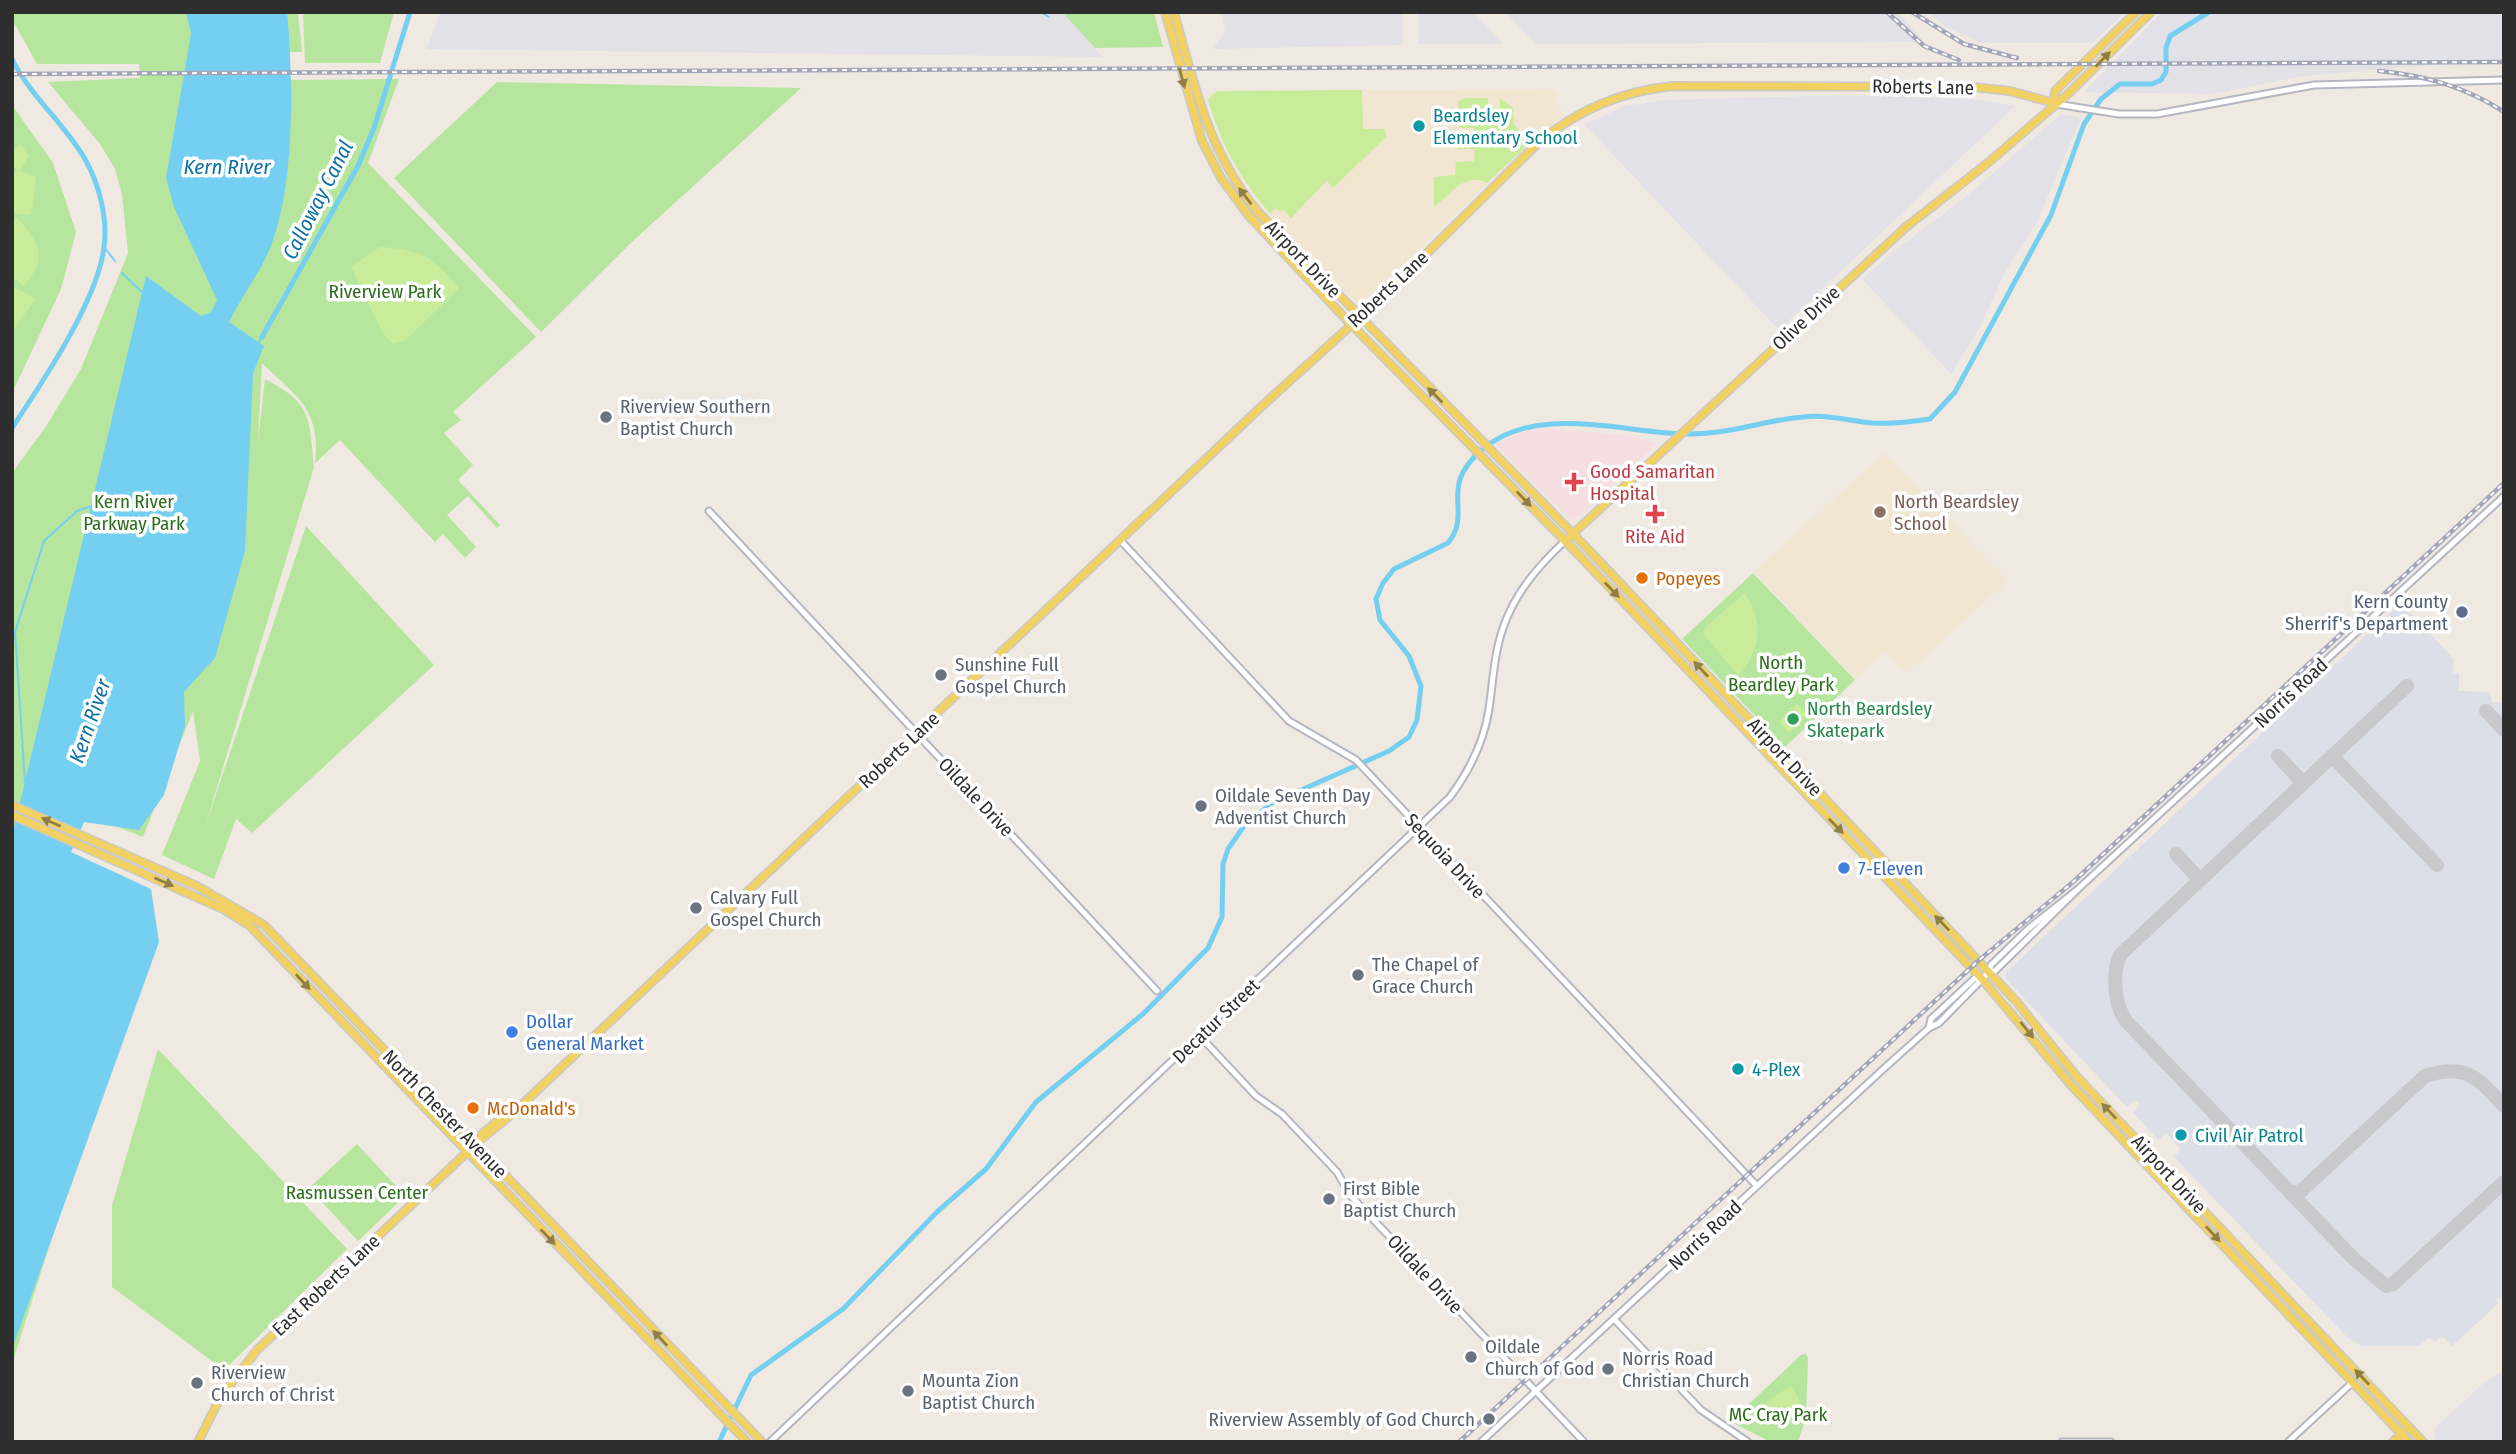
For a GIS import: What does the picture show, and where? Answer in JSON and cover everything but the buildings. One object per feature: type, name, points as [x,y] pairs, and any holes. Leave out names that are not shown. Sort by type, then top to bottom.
[{"type":"main road","name":"Airport Drive","points":[[1165,12],[1193,116],[1217,171],[1249,216],[1351,324],[1565,541],[1982,979],[2071,1085],[2408,1441]]},
{"type":"main road","name":"Airport Drive","points":[[1174,12],[1203,118],[1228,171],[1258,212],[1573,533],[1989,972],[2077,1077],[2423,1442]]},
{"type":"main road","name":"Olive Drive","points":[[2054,103],[2055,91],[2136,12]]},
{"type":"main road","name":"Olive Drive","points":[[1565,541],[1906,227],[1989,162],[2054,103],[2069,93],[2151,12]]},
{"type":"main road","name":"Roberts Lane","points":[[477,1142],[486,1138],[516,1106],[917,734],[1359,317],[1547,135],[1582,112],[1626,94],[1689,85],[1972,87],[2010,91],[2054,103]]},
{"type":"main road","name":"North Chester Avenue","points":[[12,805],[228,901],[264,925],[367,1034],[477,1142],[549,1221],[762,1442]]},
{"type":"main road","name":"North Chester Avenue","points":[[12,815],[223,909],[249,925],[662,1357],[719,1411],[747,1442]]},
{"type":"main road","points":[[343,1024],[367,1034]]},
{"type":"main road","points":[[361,1044],[366,1041],[380,1047]]},
{"type":"main road","name":"East Roberts Lane","points":[[198,1442],[220,1398],[257,1350],[477,1142]]},
{"type":"main road","points":[[521,1208],[549,1221]]},
{"type":"main road","points":[[2278,1302],[2284,1303],[2304,1324],[2324,1337]]},
{"type":"main road","points":[[662,1357],[678,1366],[686,1365]]},
{"type":"main road","points":[[678,1373],[684,1372],[702,1380]]},
{"type":"main road","points":[[2393,1442],[2409,1427]]},
{"type":"main road","points":[[2408,1441],[2415,1434]]},
{"type":"street","name":"Roberts Lane","points":[[2054,103],[2086,110],[2138,115],[2176,113],[2314,85],[2504,80]]},
{"type":"street","name":"Norris Road","points":[[1481,1442],[1928,1028],[1939,1023],[1980,985],[1989,972],[1995,971],[2077,890],[2504,496]]},
{"type":"street","name":"Oildale Drive","points":[[709,511],[1157,991]]},
{"type":"street","name":"Sequoia Drive","points":[[1121,541],[1289,721],[1356,761],[1363,768],[1757,1186]]},
{"type":"street","name":"Decatur Street","points":[[770,1442],[1450,797],[1474,760],[1486,724],[1496,654],[1508,615],[1532,574],[1565,541]]},
{"type":"street","name":"Oildale Drive","points":[[1200,1036],[1256,1096],[1282,1114],[1339,1174],[1351,1196],[1584,1442]]},
{"type":"street","points":[[1614,1318],[1701,1410],[1748,1442]]},
{"type":"street","points":[[2288,1442],[2353,1382]]},
{"type":"street","points":[[2062,1442],[2111,1442]]},
{"type":"shaded area","points":[[440,12],[1062,12],[1103,57],[427,49]]},
{"type":"shaded area","points":[[1222,12],[1402,12],[1403,45],[1213,49],[1225,31]]},
{"type":"shaded area","points":[[1418,12],[1473,12],[1503,44],[1419,44]]},
{"type":"shaded area","points":[[1505,12],[1897,12],[1925,42],[1535,44]]},
{"type":"shaded area","points":[[1927,12],[2125,12],[2092,43],[1981,43],[1947,27]]},
{"type":"shaded area","points":[[2162,12],[2504,12],[2504,59],[2303,76],[2212,94],[2084,92]]},
{"type":"shaded area","points":[[1554,89],[1559,95],[1554,101],[1565,115],[1487,183],[1360,306],[1272,219],[1254,196],[1224,146],[1206,96],[1217,91]]},
{"type":"shaded area","points":[[1848,95],[1973,99],[2015,106],[1779,330],[1584,124],[1626,106],[1664,100]]},
{"type":"shaded area","points":[[2061,114],[2081,118],[2037,222],[2005,272],[1979,329],[1951,374],[1862,279],[1968,195]]},
{"type":"shaded area","name":"Good Samaritan Hospital","points":[[1534,427],[1625,435],[1658,443],[1572,521],[1495,444]]},
{"type":"shaded area","name":"North Beardsley School","points":[[1884,453],[2008,581],[1906,673],[1884,652],[1856,679],[1754,572]]},
{"type":"shaded area","points":[[2401,603],[2454,659],[2453,673],[2459,673],[2459,691],[2490,692],[2492,702],[2504,703],[2504,1295],[2496,1300],[2499,1303],[2452,1346],[2442,1336],[2435,1342],[2430,1337],[2419,1346],[2362,1346],[2348,1338],[2174,1157],[2181,1149],[2166,1133],[2158,1140],[2133,1112],[2140,1105],[2135,1100],[2127,1107],[2006,979],[2007,971]]},
{"type":"shaded area","points":[[2504,1370],[2504,1442],[2433,1442],[2436,1427],[2485,1382]]},
{"type":"green space","name":"Kern River Parkway Park","points":[[12,12],[298,12],[302,52],[195,52],[281,80],[399,79],[368,163],[536,337],[453,412],[461,420],[444,433],[473,465],[458,480],[500,525],[497,528],[468,496],[447,515],[476,547],[465,558],[443,534],[435,542],[340,440],[315,463],[316,444],[310,416],[296,396],[262,363],[258,441],[265,379],[292,396],[306,414],[314,467],[205,827],[306,526],[434,665],[252,833],[236,819],[214,879],[162,855],[200,761],[193,711],[143,837],[83,813],[65,858],[145,943],[12,1364],[12,473],[45,428],[81,369],[128,253],[122,194],[115,169],[100,144],[48,82],[140,78],[139,64],[37,64],[12,19]]},
{"type":"green space","points":[[303,12],[394,12],[380,63],[305,63]]},
{"type":"green space","points":[[1154,12],[1163,47],[1095,48],[1063,13]]},
{"type":"green space","points":[[497,82],[801,88],[634,240],[541,332],[394,178]]},
{"type":"green space","points":[[1362,90],[1363,129],[1385,129],[1386,137],[1333,188],[1327,181],[1291,218],[1283,210],[1280,212],[1276,208],[1270,213],[1250,188],[1225,146],[1208,99],[1217,91]]},
{"type":"green space","points":[[1465,98],[1488,98],[1488,108],[1500,108],[1500,98],[1513,108],[1514,124],[1531,142],[1487,183],[1479,180],[1465,182],[1434,207],[1434,177],[1455,175],[1456,162],[1474,161],[1475,149],[1457,149],[1457,139],[1475,138],[1474,128],[1459,128],[1458,102]]},
{"type":"green space","points":[[12,105],[53,163],[76,232],[61,289],[12,393]]},
{"type":"green space","points":[[21,144],[29,157],[19,171],[36,176],[32,212],[29,215],[12,213],[12,172],[18,171],[12,164],[12,152]]},
{"type":"green space","points":[[16,217],[31,234],[38,250],[36,267],[24,286],[12,277],[12,221]]},
{"type":"green space","name":"Riverview Park","points":[[380,247],[407,250],[425,257],[459,288],[405,341],[393,344],[382,332],[351,267]]},
{"type":"green space","points":[[12,286],[36,299],[12,331]]},
{"type":"green space","name":"North Beardley Park","points":[[1753,573],[1855,680],[1785,747],[1682,639]]},
{"type":"green space","points":[[1745,593],[1755,615],[1757,635],[1752,655],[1739,676],[1704,635],[1705,627]]},
{"type":"green space","name":"North Beardsley Skatepark","points":[[1797,704],[1807,715],[1789,733],[1779,722]]},
{"type":"green space","points":[[158,1049],[347,1249],[224,1370],[112,1287],[112,1205]]},
{"type":"green space","name":"Rasmussen Center","points":[[357,1144],[405,1196],[358,1241],[309,1188]]},
{"type":"green space","name":"MC Cray Park","points":[[1806,1354],[1806,1417],[1798,1442],[1771,1442],[1735,1424],[1733,1419],[1801,1355]]},
{"type":"green space","points":[[1791,1385],[1805,1411],[1797,1416],[1779,1416],[1763,1405]]},
{"type":"water","name":"Kern River Parkway Park","points":[[186,12],[287,12],[291,126],[281,212],[265,260],[229,322],[264,346],[253,373],[245,551],[215,658],[184,692],[185,726],[164,795],[139,830],[84,822],[71,852],[151,889],[159,942],[12,1349],[12,836],[146,276],[201,316],[211,312],[217,300],[174,207],[166,178],[191,34]]},
{"type":"waterway","name":"Calloway Canal","points":[[262,337],[358,166],[374,128],[410,12]]},
{"type":"waterway","points":[[1041,12],[1049,17]]},
{"type":"waterway","points":[[719,1442],[751,1375],[843,1309],[938,1211],[986,1169],[1036,1102],[1143,1014],[1208,948],[1222,917],[1223,864],[1228,849],[1244,826],[1272,803],[1389,751],[1409,737],[1417,720],[1421,686],[1409,656],[1380,620],[1376,599],[1383,583],[1394,569],[1448,543],[1458,520],[1458,487],[1461,476],[1483,449],[1505,435],[1529,427],[1554,424],[1703,434],[1811,416],[1879,423],[1930,419],[1955,392],[2051,215],[2084,124],[2101,99],[2120,84],[2152,84],[2161,80],[2166,72],[2166,48],[2170,36],[2209,12]]},
{"type":"waterway","points":[[12,59],[28,86],[85,159],[101,202],[105,225],[100,268],[80,316],[53,365],[12,428]]},
{"type":"waterway","points":[[104,247],[115,261]]},
{"type":"waterway","points":[[122,273],[143,293]]},
{"type":"waterway","name":"Calloway Canal","points":[[257,345],[262,337]]},
{"type":"waterway","points":[[25,782],[15,632],[44,541],[77,511],[92,506]]},
{"type":"taxiway","points":[[2407,686],[2120,955],[2116,971],[2117,999],[2127,1022],[2353,1258],[2386,1286],[2393,1284],[2504,1182]]},
{"type":"taxiway","points":[[2486,711],[2504,730]]},
{"type":"taxiway","points":[[2278,756],[2303,783]]},
{"type":"taxiway","points":[[2332,756],[2437,865]]},
{"type":"taxiway","points":[[2176,854],[2200,880]]},
{"type":"taxiway","points":[[2291,1193],[2301,1191],[2425,1076],[2451,1071],[2470,1075],[2504,1106]]},
{"type":"railway","points":[[1887,12],[1924,46],[1959,60]]},
{"type":"railway","points":[[1912,12],[1964,44],[2017,58]]},
{"type":"railway","points":[[12,74],[2504,62]]},
{"type":"railway","points":[[2379,71],[2412,76],[2460,89],[2504,112]]},
{"type":"railway","points":[[1459,1442],[1978,961],[2073,882],[2504,483]]},
{"type":"place","name":"Beardsley Elementary School","points":[[1419,126]]},
{"type":"place","name":"Riverview Southern Baptist Church","points":[[606,417]]},
{"type":"place","name":"Good Samaritan Hospital","points":[[1574,482]]},
{"type":"place","name":"North Beardsley School","points":[[1880,512]]},
{"type":"place","name":"Rite Aid","points":[[1655,514]]},
{"type":"place","name":"Popeyes","points":[[1642,578]]},
{"type":"place","name":"Kern County Sherrif's Department","points":[[2462,612]]},
{"type":"place","name":"Sunshine Full Gospel Church","points":[[941,675]]},
{"type":"place","name":"North Beardsley Skatepark","points":[[1793,719]]},
{"type":"place","name":"Oildale Seventh Day Adventist Church","points":[[1201,806]]},
{"type":"place","name":"7-Eleven","points":[[1844,868]]},
{"type":"place","name":"Calvary Full Gospel Church","points":[[696,908]]},
{"type":"place","name":"The Chapel of Grace Church","points":[[1358,975]]},
{"type":"place","name":"Dollar General Market","points":[[512,1032]]},
{"type":"place","name":"4-Plex","points":[[1738,1069]]},
{"type":"place","name":"McDonald's","points":[[473,1108]]},
{"type":"place","name":"Civil Air Patrol","points":[[2181,1135]]},
{"type":"place","name":"First Bible Baptist Church","points":[[1329,1199]]},
{"type":"place","name":"Oildale Church of God","points":[[1471,1357]]},
{"type":"place","name":"Norris Road Christian Church","points":[[1608,1369]]},
{"type":"place","name":"Riverview Church of Christ","points":[[197,1383]]},
{"type":"place","name":"Mounta Zion Baptist Church","points":[[908,1391]]},
{"type":"place","name":"Riverview Assembly of God Church","points":[[1489,1419]]},
{"type":"water label","name":"Kern River","points":[[227,167]]},
{"type":"water label","name":"Kern River","points":[[90,721]]}]
